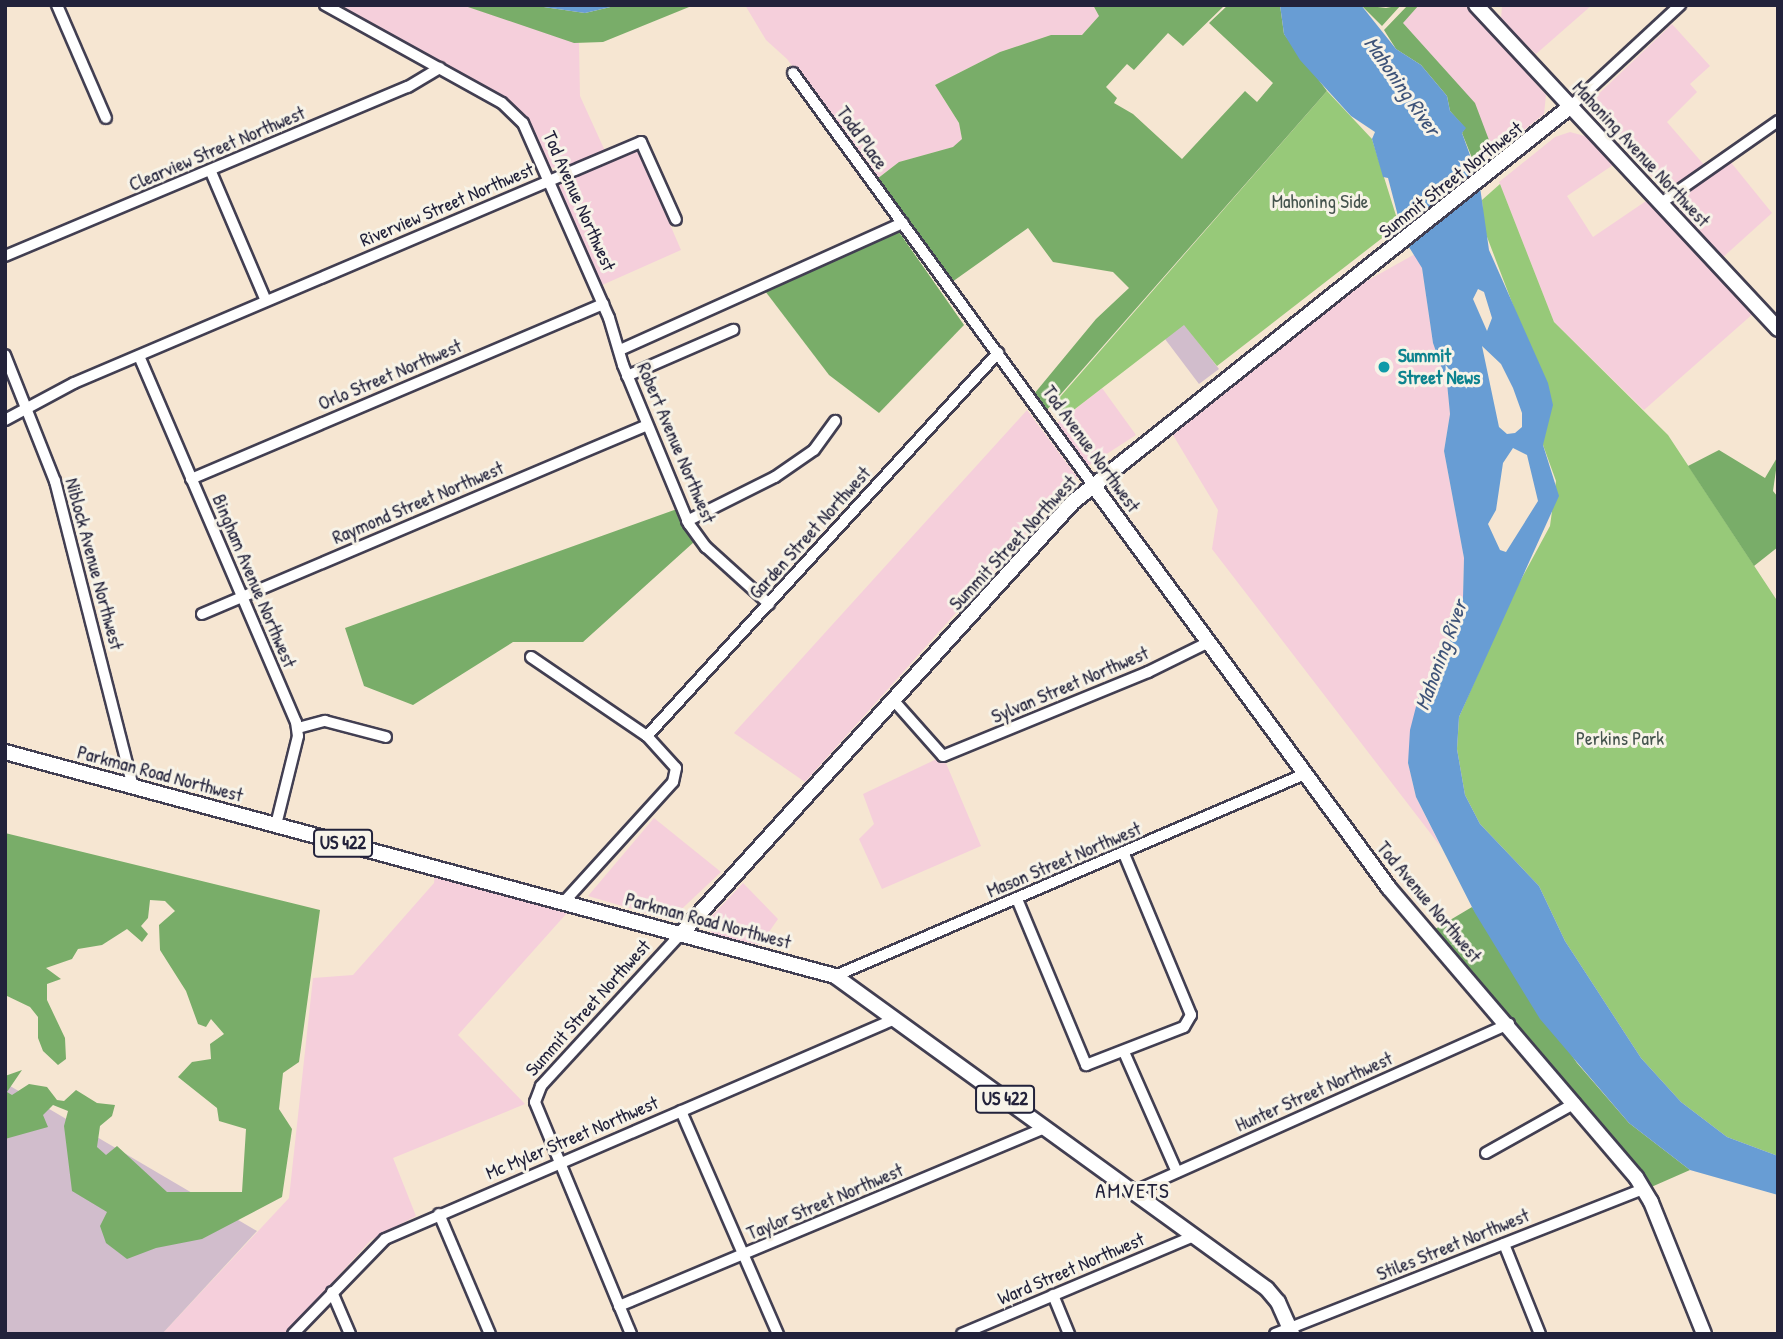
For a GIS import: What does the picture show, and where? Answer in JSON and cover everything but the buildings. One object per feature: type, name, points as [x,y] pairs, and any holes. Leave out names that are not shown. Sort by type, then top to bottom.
[{"type":"main road","name":"Mahoning Avenue Northwest","points":[[1485,8],[1571,106],[1778,329]]},
{"type":"main road","name":"Summit Street Northwest","points":[[681,934],[895,702],[1068,508],[1093,485],[1508,160],[1571,106]]},
{"type":"main road","name":"Tod Avenue Northwest","points":[[1093,485],[1390,888],[1509,1024],[1643,1189],[1704,1334]]},
{"type":"main road","name":"Parkman Road Northwest","points":[[5,752],[835,975],[1267,1289],[1285,1332]]},
{"type":"street","points":[[57,5],[106,118]]},
{"type":"street","name":"Tod Avenue Northwest","points":[[325,5],[440,68],[517,116],[549,181],[603,304],[620,350]]},
{"type":"street","name":"Summit Street Northwest","points":[[1571,106],[1680,5]]},
{"type":"street","name":"Clearview Street Northwest","points":[[5,256],[211,172],[408,87],[440,68]]},
{"type":"street","name":"Todd Place","points":[[793,74],[903,223]]},
{"type":"street","points":[[1661,203],[1778,121]]},
{"type":"street","name":"Riverview Street Northwest","points":[[139,356],[640,142],[676,220]]},
{"type":"street","points":[[211,172],[266,301]]},
{"type":"street","points":[[620,350],[903,223]]},
{"type":"street","name":"Tod Avenue Northwest","points":[[903,223],[1093,485]]},
{"type":"street","name":"Orlo Street Northwest","points":[[191,480],[603,304]]},
{"type":"street","points":[[627,376],[733,330]]},
{"type":"street","name":"Robert Avenue Northwest","points":[[620,350],[627,376],[687,521],[706,547],[769,604]]},
{"type":"street","name":"Garden Street Northwest","points":[[646,736],[998,352]]},
{"type":"street","name":"Niblock Avenue Northwest","points":[[5,355],[55,481],[133,787]]},
{"type":"street","points":[[5,419],[29,410],[57,390],[139,356]]},
{"type":"street","name":"Bingham Avenue Northwest","points":[[139,356],[298,728]]},
{"type":"street","points":[[687,521],[775,477],[814,450],[835,421]]},
{"type":"street","name":"Raymond Street Northwest","points":[[202,614],[647,425]]},
{"type":"street","name":"Sylvan Street Northwest","points":[[895,702],[943,756],[1148,672],[1209,642]]},
{"type":"street","points":[[531,657],[646,736],[676,771],[673,782],[564,903]]},
{"type":"street","points":[[276,825],[298,728],[325,721],[386,737]]},
{"type":"street","name":"Mason Street Northwest","points":[[835,975],[1305,774]]},
{"type":"street","points":[[1017,899],[1083,1062],[1094,1065],[1184,1027],[1192,1018],[1124,853]]},
{"type":"street","name":"Summit Street Northwest","points":[[557,1163],[536,1114],[536,1095],[681,934]]},
{"type":"street","name":"Mc Myler Street Northwest","points":[[293,1334],[375,1245],[439,1214],[895,1019]]},
{"type":"street","name":"Hunter Street Northwest","points":[[1133,1192],[1509,1024]]},
{"type":"street","points":[[1124,1052],[1177,1172]]},
{"type":"street","points":[[1486,1153],[1575,1103]]},
{"type":"street","points":[[681,1111],[778,1334]]},
{"type":"street","name":"Taylor Street Northwest","points":[[619,1306],[744,1256],[1044,1128]]},
{"type":"street","points":[[557,1163],[631,1334]]},
{"type":"street","name":"Stiles Street Northwest","points":[[1285,1332],[1643,1189]]},
{"type":"street","points":[[439,1214],[490,1334]]},
{"type":"street","name":"Ward Street Northwest","points":[[962,1334],[1194,1236]]},
{"type":"street","points":[[1504,1244],[1540,1334]]},
{"type":"street","points":[[332,1292],[350,1334]]},
{"type":"street","points":[[1053,1296],[1069,1334]]},
{"type":"shaded area","points":[[334,5],[462,5],[579,43],[580,96],[605,151],[564,169],[548,167],[514,105]]},
{"type":"shaded area","points":[[745,5],[1093,5],[1099,16],[1082,35],[1051,35],[1000,52],[935,85],[959,123],[962,139],[954,147],[899,162],[877,179],[787,59],[766,40]]},
{"type":"shaded area","points":[[1419,5],[1466,5],[1546,95],[1544,114],[1495,153],[1402,23]]},
{"type":"shaded area","points":[[1502,5],[1592,5],[1536,54],[1501,20]]},
{"type":"shaded area","points":[[1672,24],[1710,66],[1690,84],[1697,92],[1667,122],[1705,166],[1665,190],[1591,113],[1588,104]]},
{"type":"shaded area","points":[[1570,132],[1592,138],[1616,163],[1567,196],[1593,237],[1649,199],[1755,312],[1644,410],[1554,322],[1499,182],[1555,137]]},
{"type":"shaded area","points":[[637,148],[681,250],[600,286],[558,190],[561,181]]},
{"type":"shaded area","points":[[1729,160],[1772,213],[1721,259],[1676,211],[1675,202]]},
{"type":"shaded area","points":[[1415,254],[1422,268],[1433,343],[1447,383],[1450,414],[1444,451],[1464,558],[1463,597],[1449,642],[1419,695],[1408,763],[1416,797],[1441,847],[1212,549],[1218,510],[1173,435],[1365,282]]},
{"type":"shaded area","points":[[1184,324],[1219,369],[1199,384],[1165,339]]},
{"type":"shaded area","points":[[1102,388],[1136,435],[1088,466],[1056,424]]},
{"type":"shaded area","points":[[1027,410],[1077,477],[805,782],[734,733]]},
{"type":"shaded area","points":[[943,756],[981,846],[882,889],[859,839],[874,824],[863,794]]},
{"type":"shaded area","points":[[654,818],[721,872],[670,920],[588,896]]},
{"type":"shaded area","points":[[435,874],[567,913],[458,1035],[525,1104],[393,1158],[416,1216],[371,1240],[285,1334],[162,1334],[289,1198],[313,978],[353,975],[434,883]]},
{"type":"shaded area","points":[[743,883],[778,919],[760,945],[714,935],[709,930],[710,918]]},
{"type":"shaded area","points":[[5,1083],[257,1231],[162,1334],[5,1334]]},
{"type":"green space","points":[[462,5],[530,5],[585,13],[619,5],[694,5],[603,42],[574,43]]},
{"type":"green space","points":[[1093,5],[1225,5],[1183,46],[1168,33],[1134,70],[1127,64],[1106,87],[1117,98],[1114,103],[1133,114],[1182,159],[1245,91],[1257,102],[1273,83],[1209,23],[1228,5],[1280,5],[1284,34],[1327,91],[1046,411],[1034,394],[1096,319],[1129,288],[1113,272],[1053,262],[1028,228],[952,282],[877,179],[899,162],[953,147],[962,139],[959,123],[935,85],[1000,52],[1051,35],[1082,35],[1099,16]]},
{"type":"green space","points":[[1361,5],[1386,8],[1401,5],[1382,26]]},
{"type":"green space","points":[[1408,5],[1419,5],[1403,23],[1475,103],[1492,148],[1474,163],[1462,133],[1465,128],[1450,111],[1447,96],[1421,65],[1396,49],[1384,30]]},
{"type":"green space","name":"Mahoning Side","points":[[1327,91],[1372,139],[1399,225],[1217,366],[1184,325],[1062,419],[1053,405]]},
{"type":"green space","name":"Perkins Park","points":[[1500,184],[1554,322],[1668,435],[1778,602],[1778,1156],[1727,1137],[1681,1102],[1641,1058],[1565,941],[1539,886],[1480,824],[1465,795],[1457,749],[1459,717],[1511,598],[1550,526],[1556,481],[1543,445],[1516,313],[1484,229],[1482,200]]},
{"type":"green space","points":[[899,232],[964,325],[879,413],[829,375],[762,287]]},
{"type":"green space","points":[[1719,450],[1765,478],[1778,456],[1773,491],[1778,497],[1778,547],[1754,566],[1688,466]]},
{"type":"green space","points":[[677,509],[694,542],[583,642],[513,642],[413,705],[364,686],[345,628]]},
{"type":"green space","points":[[5,833],[320,910],[299,1062],[283,1073],[279,1109],[292,1129],[282,1197],[202,1239],[156,1248],[127,1259],[106,1243],[100,1226],[107,1212],[72,1191],[64,1126],[68,1111],[53,1105],[43,1115],[48,1127],[5,1139],[5,1076],[22,1070],[7,1092],[12,1095],[29,1084],[47,1087],[57,1100],[64,1101],[76,1090],[97,1103],[115,1105],[112,1116],[100,1126],[97,1147],[106,1155],[117,1146],[167,1192],[242,1192],[246,1129],[219,1121],[217,1108],[178,1077],[192,1062],[211,1059],[210,1044],[224,1034],[211,1019],[206,1027],[198,1024],[186,991],[160,950],[159,925],[175,911],[165,901],[150,900],[148,918],[141,926],[148,934],[142,942],[127,929],[102,945],[78,949],[72,959],[46,968],[61,979],[47,984],[47,1000],[65,1038],[66,1059],[58,1065],[43,1051],[38,1038],[38,1017],[30,1007],[5,995]]},
{"type":"green space","points":[[1472,907],[1577,1063],[1629,1123],[1690,1170],[1649,1188],[1435,929]]},
{"type":"water","points":[[530,5],[619,5],[585,13]]},
{"type":"water","name":"Mahoning River","points":[[1280,5],[1361,5],[1396,49],[1421,65],[1447,96],[1450,111],[1466,128],[1462,133],[1479,180],[1489,250],[1548,383],[1553,405],[1543,445],[1559,496],[1459,717],[1457,749],[1465,795],[1480,824],[1539,886],[1565,941],[1641,1058],[1681,1102],[1727,1137],[1778,1156],[1778,1195],[1690,1170],[1629,1123],[1540,1019],[1475,913],[1416,797],[1408,763],[1410,730],[1419,695],[1449,642],[1463,597],[1464,558],[1444,451],[1450,414],[1447,383],[1433,343],[1422,268],[1404,239],[1388,178],[1383,177],[1372,139],[1375,132],[1351,116],[1300,60],[1284,34]],"holes":[[[1478,289],[1484,292],[1492,318],[1487,331],[1473,299]],[[1482,346],[1501,364],[1522,413],[1522,427],[1515,433],[1507,434],[1499,427]],[[1513,448],[1527,455],[1538,501],[1506,552],[1500,550],[1488,524],[1496,510],[1503,463]]]},
{"type":"place","name":"Summit Street News","points":[[1384,367]]},
{"type":"district","name":"AMVETS","points":[[1133,1191]]}]
